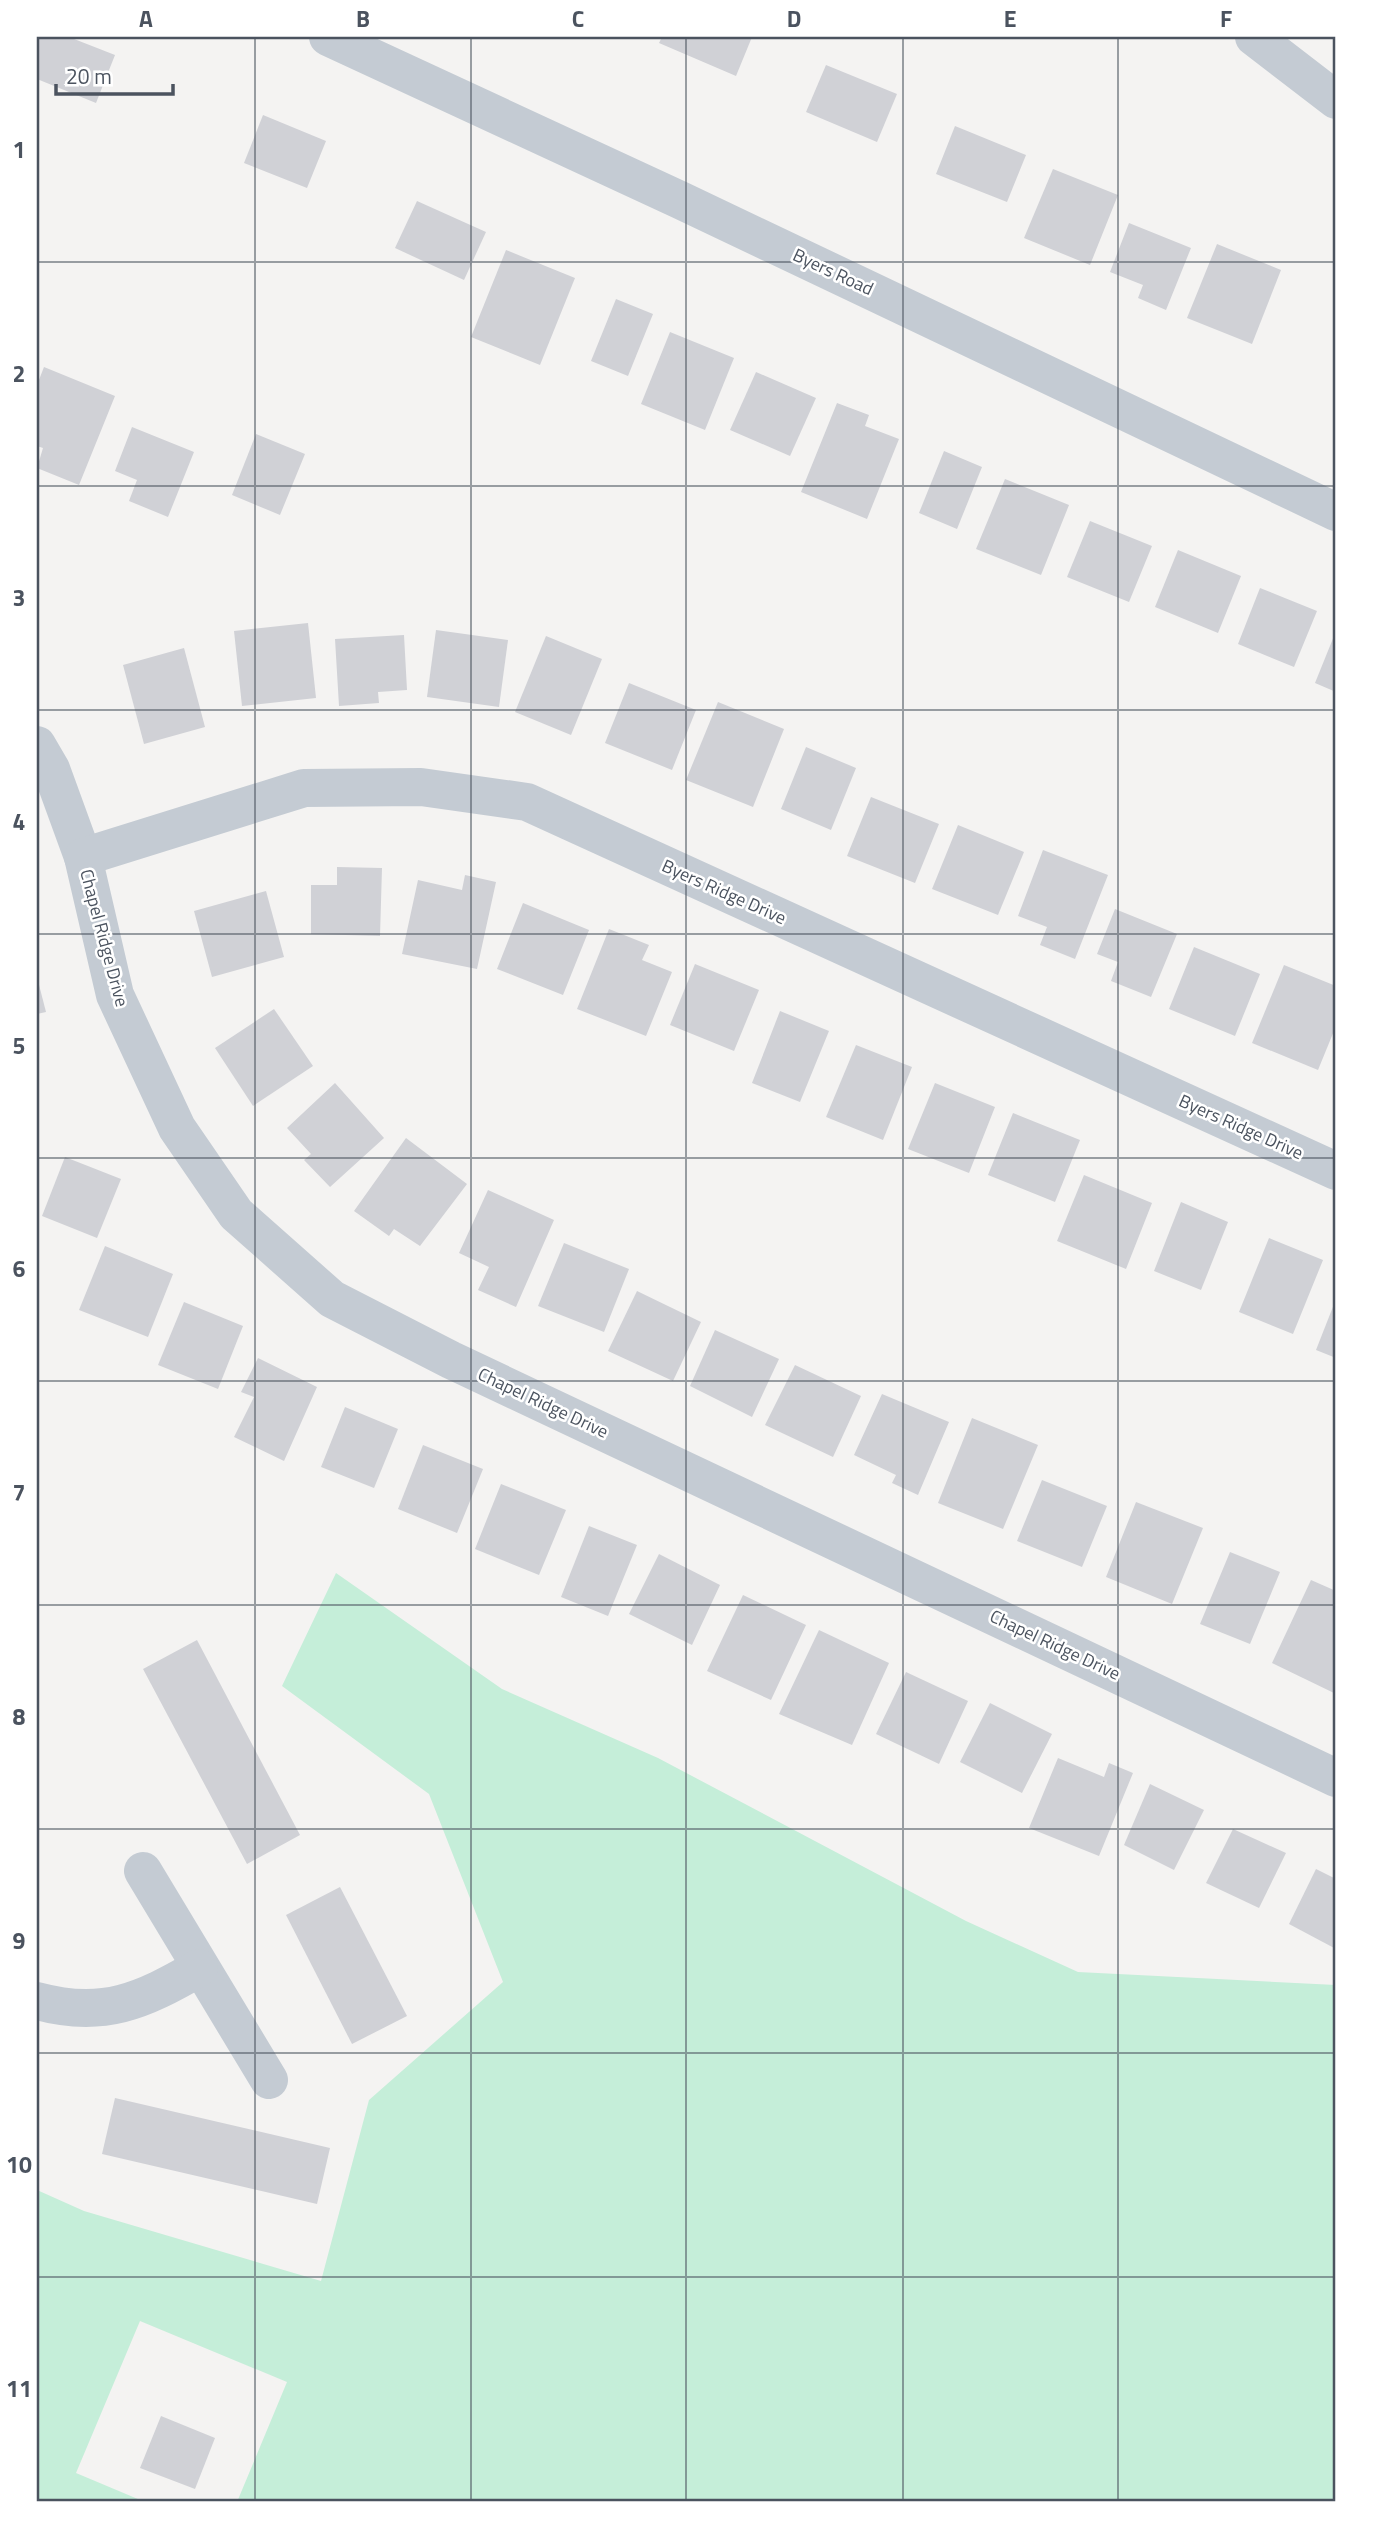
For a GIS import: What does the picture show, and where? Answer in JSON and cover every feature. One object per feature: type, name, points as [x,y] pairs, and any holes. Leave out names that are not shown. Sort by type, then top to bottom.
[{"type":"street","name":"Byers Road","points":[[328,37],[681,200],[1336,512]]},
{"type":"street","points":[[1254,37],[1336,100]]},
{"type":"street","name":"Chapel Ridge Drive","points":[[37,745],[51,769],[83,857],[115,995],[177,1128],[236,1214],[332,1299],[451,1360],[1336,1778]]},
{"type":"street","name":"Byers Ridge Drive","points":[[83,857],[304,789],[421,787],[527,802],[1336,1171]]},
{"type":"street","points":[[143,1871],[199,1968],[269,2080]]},
{"type":"street","points":[[37,2001],[92,2010],[124,2005],[160,1990],[199,1968]]},
{"type":"green space","points":[[336,1573],[502,1689],[658,1758],[966,1921],[1078,1972],[1336,1985],[1336,2502],[237,2502],[287,2382],[140,2321],[76,2473],[145,2502],[37,2502],[37,2190],[84,2211],[321,2281],[369,2100],[503,1982],[429,1794],[282,1686]]},
{"type":"building","points":[[39,37],[69,37],[115,55],[96,103],[37,79]]},
{"type":"building","points":[[662,37],[752,37],[736,76],[659,43]]},
{"type":"building","points":[[826,65],[897,94],[877,142],[806,112]]},
{"type":"building","points":[[263,115],[326,141],[307,188],[244,163]]},
{"type":"building","points":[[955,126],[1026,155],[1007,202],[936,174]]},
{"type":"building","points":[[1053,169],[1118,195],[1090,265],[1024,238]]},
{"type":"building","points":[[417,201],[486,232],[464,280],[395,248]]},
{"type":"building","points":[[1129,223],[1191,248],[1166,310],[1138,298],[1143,285],[1110,272]]},
{"type":"building","points":[[1217,244],[1281,270],[1252,344],[1187,318]]},
{"type":"building","points":[[506,250],[575,278],[540,365],[471,337]]},
{"type":"building","points":[[616,299],[653,314],[628,376],[591,361]]},
{"type":"building","points":[[670,332],[734,358],[705,430],[641,404]]},
{"type":"building","points":[[44,367],[115,396],[79,485],[37,468],[43,448],[37,446],[37,385]]},
{"type":"building","points":[[756,372],[816,398],[790,456],[730,430]]},
{"type":"building","points":[[837,403],[869,415],[865,426],[899,439],[867,519],[801,492]]},
{"type":"building","points":[[132,427],[194,452],[168,517],[129,501],[137,480],[115,471]]},
{"type":"building","points":[[256,434],[305,454],[280,515],[232,495]]},
{"type":"building","points":[[944,451],[982,467],[957,529],[919,513]]},
{"type":"building","points":[[1005,479],[1069,505],[1041,575],[976,549]]},
{"type":"building","points":[[1090,521],[1152,546],[1129,602],[1067,577]]},
{"type":"building","points":[[1178,550],[1241,576],[1218,633],[1155,607]]},
{"type":"building","points":[[1260,588],[1317,611],[1294,667],[1238,644]]},
{"type":"building","points":[[308,623],[316,698],[242,706],[234,631]]},
{"type":"building","points":[[436,630],[508,640],[499,707],[427,697]]},
{"type":"building","points":[[1336,631],[1336,692],[1315,683]]},
{"type":"building","points":[[404,635],[407,690],[378,692],[379,703],[339,706],[335,639]]},
{"type":"building","points":[[546,636],[602,659],[571,735],[515,712]]},
{"type":"building","points":[[184,648],[205,727],[144,744],[123,665]]},
{"type":"building","points":[[629,683],[696,710],[672,770],[605,743]]},
{"type":"building","points":[[718,702],[784,729],[753,807],[686,780]]},
{"type":"building","points":[[806,747],[856,768],[831,830],[781,809]]},
{"type":"building","points":[[871,797],[939,824],[915,883],[847,856]]},
{"type":"building","points":[[958,825],[1024,852],[998,915],[932,889]]},
{"type":"building","points":[[1043,850],[1108,875],[1075,959],[1040,945],[1047,927],[1018,916]]},
{"type":"building","points":[[337,867],[382,868],[380,936],[311,934],[311,885],[337,885]]},
{"type":"building","points":[[465,875],[496,882],[477,969],[402,954],[418,880],[462,890]]},
{"type":"building","points":[[266,891],[284,957],[212,977],[194,911]]},
{"type":"building","points":[[523,903],[589,930],[563,995],[497,969]]},
{"type":"building","points":[[1115,909],[1177,934],[1151,997],[1111,981],[1118,962],[1097,954]]},
{"type":"building","points":[[609,929],[649,945],[642,960],[672,972],[646,1036],[577,1009]]},
{"type":"building","points":[[1194,947],[1260,974],[1235,1036],[1169,1009]]},
{"type":"building","points":[[695,964],[759,990],[734,1051],[670,1025]]},
{"type":"building","points":[[1284,965],[1336,986],[1336,1026],[1318,1070],[1252,1043]]},
{"type":"building","points":[[37,977],[46,1012],[37,1014]]},
{"type":"building","points":[[274,1009],[313,1066],[253,1106],[215,1048]]},
{"type":"building","points":[[780,1011],[829,1031],[800,1102],[752,1083]]},
{"type":"building","points":[[856,1045],[912,1067],[883,1140],[826,1117]]},
{"type":"building","points":[[335,1083],[384,1138],[330,1187],[304,1160],[311,1154],[287,1128]]},
{"type":"building","points":[[935,1083],[995,1107],[969,1173],[908,1149]]},
{"type":"building","points":[[1013,1113],[1080,1140],[1055,1202],[988,1175]]},
{"type":"building","points":[[406,1138],[467,1184],[420,1246],[394,1229],[389,1236],[354,1211]]},
{"type":"building","points":[[65,1157],[121,1179],[97,1238],[42,1216]]},
{"type":"building","points":[[1084,1175],[1152,1203],[1126,1269],[1057,1241]]},
{"type":"building","points":[[488,1190],[554,1220],[516,1307],[478,1290],[489,1267],[459,1253]]},
{"type":"building","points":[[1181,1202],[1228,1222],[1201,1290],[1154,1271]]},
{"type":"building","points":[[1269,1238],[1323,1260],[1293,1334],[1239,1312]]},
{"type":"building","points":[[564,1243],[629,1269],[604,1332],[538,1306]]},
{"type":"building","points":[[105,1246],[173,1274],[148,1337],[79,1310]]},
{"type":"building","points":[[637,1291],[701,1322],[673,1381],[608,1351]]},
{"type":"building","points":[[1336,1299],[1336,1358],[1316,1350]]},
{"type":"building","points":[[184,1302],[243,1326],[218,1389],[158,1365]]},
{"type":"building","points":[[715,1330],[779,1359],[752,1417],[690,1386]]},
{"type":"building","points":[[258,1358],[317,1387],[284,1461],[234,1437],[254,1397],[241,1392]]},
{"type":"building","points":[[795,1365],[861,1396],[833,1457],[765,1425]]},
{"type":"building","points":[[882,1394],[949,1422],[918,1495],[892,1483],[896,1475],[854,1455]]},
{"type":"building","points":[[345,1407],[398,1429],[374,1488],[321,1467]]},
{"type":"building","points":[[972,1418],[1038,1445],[1003,1529],[938,1503]]},
{"type":"building","points":[[423,1445],[483,1469],[457,1533],[398,1509]]},
{"type":"building","points":[[1042,1480],[1107,1506],[1082,1567],[1017,1541]]},
{"type":"building","points":[[501,1484],[566,1510],[539,1575],[475,1549]]},
{"type":"building","points":[[1136,1502],[1203,1528],[1172,1604],[1106,1577]]},
{"type":"building","points":[[589,1526],[637,1545],[608,1616],[561,1597]]},
{"type":"building","points":[[1230,1552],[1280,1572],[1250,1644],[1200,1624]]},
{"type":"building","points":[[659,1554],[720,1585],[692,1645],[629,1614]]},
{"type":"building","points":[[1311,1580],[1336,1591],[1336,1694],[1272,1663]]},
{"type":"building","points":[[743,1595],[806,1625],[771,1700],[707,1671]]},
{"type":"building","points":[[819,1630],[889,1663],[852,1745],[779,1714]]},
{"type":"building","points":[[197,1640],[300,1835],[247,1864],[143,1669]]},
{"type":"building","points":[[906,1672],[968,1701],[939,1764],[876,1734]]},
{"type":"building","points":[[990,1703],[1052,1734],[1022,1793],[960,1762]]},
{"type":"building","points":[[1058,1758],[1104,1777],[1109,1763],[1133,1773],[1099,1856],[1029,1828]]},
{"type":"building","points":[[1150,1784],[1204,1810],[1174,1870],[1124,1845]]},
{"type":"building","points":[[1233,1829],[1286,1853],[1259,1908],[1206,1883]]},
{"type":"building","points":[[1316,1869],[1336,1879],[1336,1949],[1289,1924]]},
{"type":"building","points":[[340,1887],[407,2016],[352,2044],[286,1915]]},
{"type":"building","points":[[115,2098],[330,2148],[317,2204],[102,2154]]},
{"type":"building","points":[[161,2416],[215,2438],[195,2489],[140,2468]]}]
